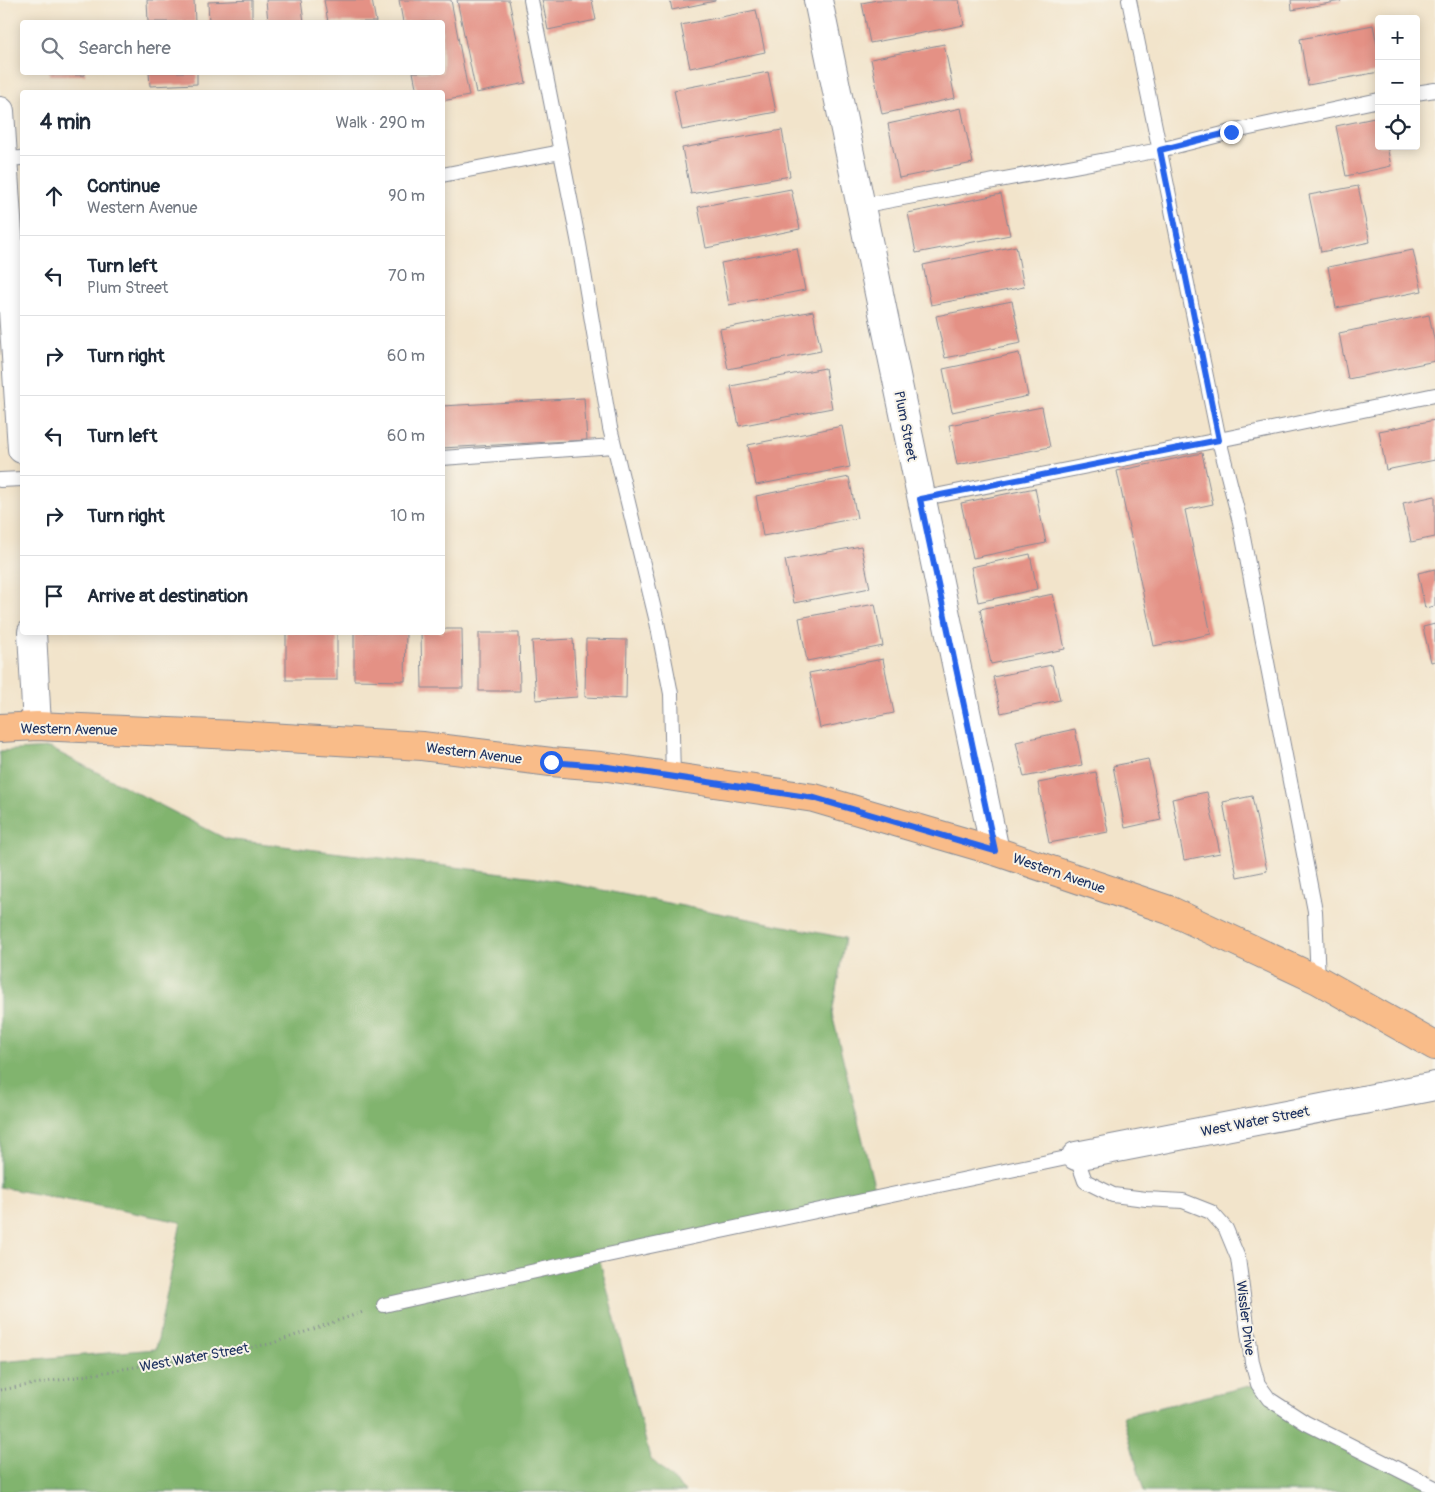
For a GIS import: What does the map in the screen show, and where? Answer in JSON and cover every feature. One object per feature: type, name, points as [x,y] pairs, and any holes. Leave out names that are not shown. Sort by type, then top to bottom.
[{"type":"main road","name":"Western Avenue","points":[[0,728],[37,726],[422,746],[551,762],[601,766],[814,798],[995,851],[1169,910],[1318,980],[1435,1046]]},
{"type":"street","name":"Plum Street","points":[[818,0],[903,408],[920,499],[995,851]]},
{"type":"street","points":[[0,111],[13,159],[4,224],[20,424]]},
{"type":"street","points":[[32,635],[37,726]]},
{"type":"street","name":"West Water Street","points":[[1076,1156],[1435,1086]]},
{"type":"lane","points":[[531,0],[579,244],[610,428],[657,622],[671,694],[672,777]]},
{"type":"lane","points":[[1129,0],[1219,440],[1240,522],[1316,911],[1318,980]]},
{"type":"lane","points":[[1420,92],[1435,90]]},
{"type":"lane","points":[[860,206],[1160,150],[1231,132],[1375,101]]},
{"type":"lane","points":[[445,174],[561,152]]},
{"type":"lane","points":[[920,499],[1435,395]]},
{"type":"lane","points":[[445,458],[614,446]]},
{"type":"lane","points":[[0,480],[20,479]]},
{"type":"lane","points":[[384,1305],[598,1257],[1076,1156]]},
{"type":"lane","name":"Wissler Drive","points":[[1076,1156],[1085,1181],[1113,1195],[1183,1201],[1211,1212],[1226,1229],[1238,1258],[1252,1362],[1258,1384],[1269,1399],[1306,1423],[1435,1488]]},
{"type":"path","name":"West Water Street","points":[[0,1390],[270,1344],[384,1305]]},
{"type":"green space","points":[[50,748],[226,839],[536,877],[845,938],[832,1014],[877,1198],[599,1257],[650,1458],[686,1492],[0,1492],[0,1362],[156,1349],[181,1222],[0,1187],[0,751]]},
{"type":"green space","points":[[1258,1384],[1269,1399],[1435,1492],[1144,1492],[1123,1416]]},
{"type":"building","points":[[147,0],[194,0],[195,20],[148,20]]},
{"type":"building","points":[[252,0],[252,20],[209,20],[208,2]]},
{"type":"building","points":[[266,0],[301,0],[304,20],[268,20]]},
{"type":"building","points":[[324,0],[372,0],[376,20],[328,20]]},
{"type":"building","points":[[399,0],[451,0],[469,96],[445,100],[445,90],[417,90],[414,75],[445,75],[445,20],[403,20]]},
{"type":"building","points":[[457,0],[509,0],[526,83],[476,93]]},
{"type":"building","points":[[542,0],[592,0],[596,20],[548,30]]},
{"type":"building","points":[[670,0],[715,0],[715,1],[672,10]]},
{"type":"building","points":[[877,0],[959,0],[964,25],[870,43],[862,3]]},
{"type":"building","points":[[1291,0],[1341,0],[1341,1],[1292,10]]},
{"type":"building","points":[[756,10],[765,52],[690,68],[681,25]]},
{"type":"building","points":[[1373,25],[1375,35],[1375,73],[1308,85],[1300,39]]},
{"type":"building","points":[[944,44],[955,98],[882,114],[871,59]]},
{"type":"building","points":[[768,72],[776,112],[682,130],[674,90]]},
{"type":"building","points":[[149,75],[197,75],[197,84],[150,86]]},
{"type":"building","points":[[961,108],[973,163],[899,178],[888,124]]},
{"type":"building","points":[[1375,118],[1375,150],[1388,150],[1391,166],[1346,176],[1336,126]]},
{"type":"building","points":[[782,130],[790,176],[691,194],[682,148]]},
{"type":"building","points":[[1358,186],[1370,242],[1321,252],[1309,195]]},
{"type":"building","points":[[791,189],[800,229],[706,248],[698,207]]},
{"type":"building","points":[[1001,194],[1010,235],[916,253],[908,213]]},
{"type":"building","points":[[1016,246],[1024,287],[931,305],[923,265]]},
{"type":"building","points":[[797,248],[805,290],[729,305],[721,263]]},
{"type":"building","points":[[1413,250],[1422,291],[1336,308],[1328,267]]},
{"type":"building","points":[[1012,301],[1021,343],[945,358],[936,316]]},
{"type":"building","points":[[813,311],[821,351],[728,369],[720,329]]},
{"type":"building","points":[[1429,315],[1435,343],[1435,361],[1348,379],[1339,333]]},
{"type":"building","points":[[1019,353],[1028,396],[952,412],[943,369]]},
{"type":"building","points":[[825,368],[832,408],[739,426],[731,386]]},
{"type":"building","points":[[584,398],[587,440],[445,448],[445,406]]},
{"type":"building","points":[[1042,407],[1050,447],[957,465],[949,425]]},
{"type":"building","points":[[1435,420],[1435,460],[1386,470],[1379,431]]},
{"type":"building","points":[[842,426],[850,467],[756,485],[748,445]]},
{"type":"building","points":[[1202,453],[1213,504],[1185,510],[1211,634],[1154,646],[1117,471]]},
{"type":"building","points":[[849,477],[857,518],[763,536],[756,496]]},
{"type":"building","points":[[1035,488],[1046,543],[973,558],[961,503]]},
{"type":"building","points":[[1435,496],[1435,537],[1411,542],[1403,503]]},
{"type":"building","points":[[861,546],[870,588],[794,603],[785,560]]},
{"type":"building","points":[[1030,554],[1037,589],[978,602],[971,567]]},
{"type":"building","points":[[1435,569],[1435,606],[1425,608],[1418,573]]},
{"type":"building","points":[[1053,594],[1065,649],[991,664],[980,609]]},
{"type":"building","points":[[875,604],[883,646],[807,661],[799,618]]},
{"type":"building","points":[[1435,624],[1435,661],[1431,662],[1423,627]]},
{"type":"building","points":[[445,629],[462,629],[463,688],[422,688],[421,635],[445,635]]},
{"type":"building","points":[[479,633],[519,633],[520,691],[479,691]]},
{"type":"building","points":[[286,635],[337,635],[337,680],[286,680]]},
{"type":"building","points":[[354,635],[406,635],[405,681],[354,680]]},
{"type":"building","points":[[573,639],[577,697],[536,700],[532,641]]},
{"type":"building","points":[[586,639],[627,640],[626,699],[585,697]]},
{"type":"building","points":[[883,659],[894,713],[820,728],[809,673]]},
{"type":"building","points":[[1052,665],[1060,700],[1001,713],[993,677]]},
{"type":"building","points":[[1075,729],[1082,765],[1024,777],[1016,742]]},
{"type":"building","points":[[1148,759],[1161,820],[1125,828],[1113,766]]},
{"type":"building","points":[[1096,772],[1108,832],[1049,843],[1038,783]]},
{"type":"building","points":[[1207,792],[1220,853],[1184,860],[1172,799]]},
{"type":"building","points":[[1252,796],[1267,871],[1237,877],[1223,802]]},
{"type":"route","points":[[551,762],[601,766],[814,798],[995,851],[920,499],[1219,440],[1160,150],[1231,132]]}]
